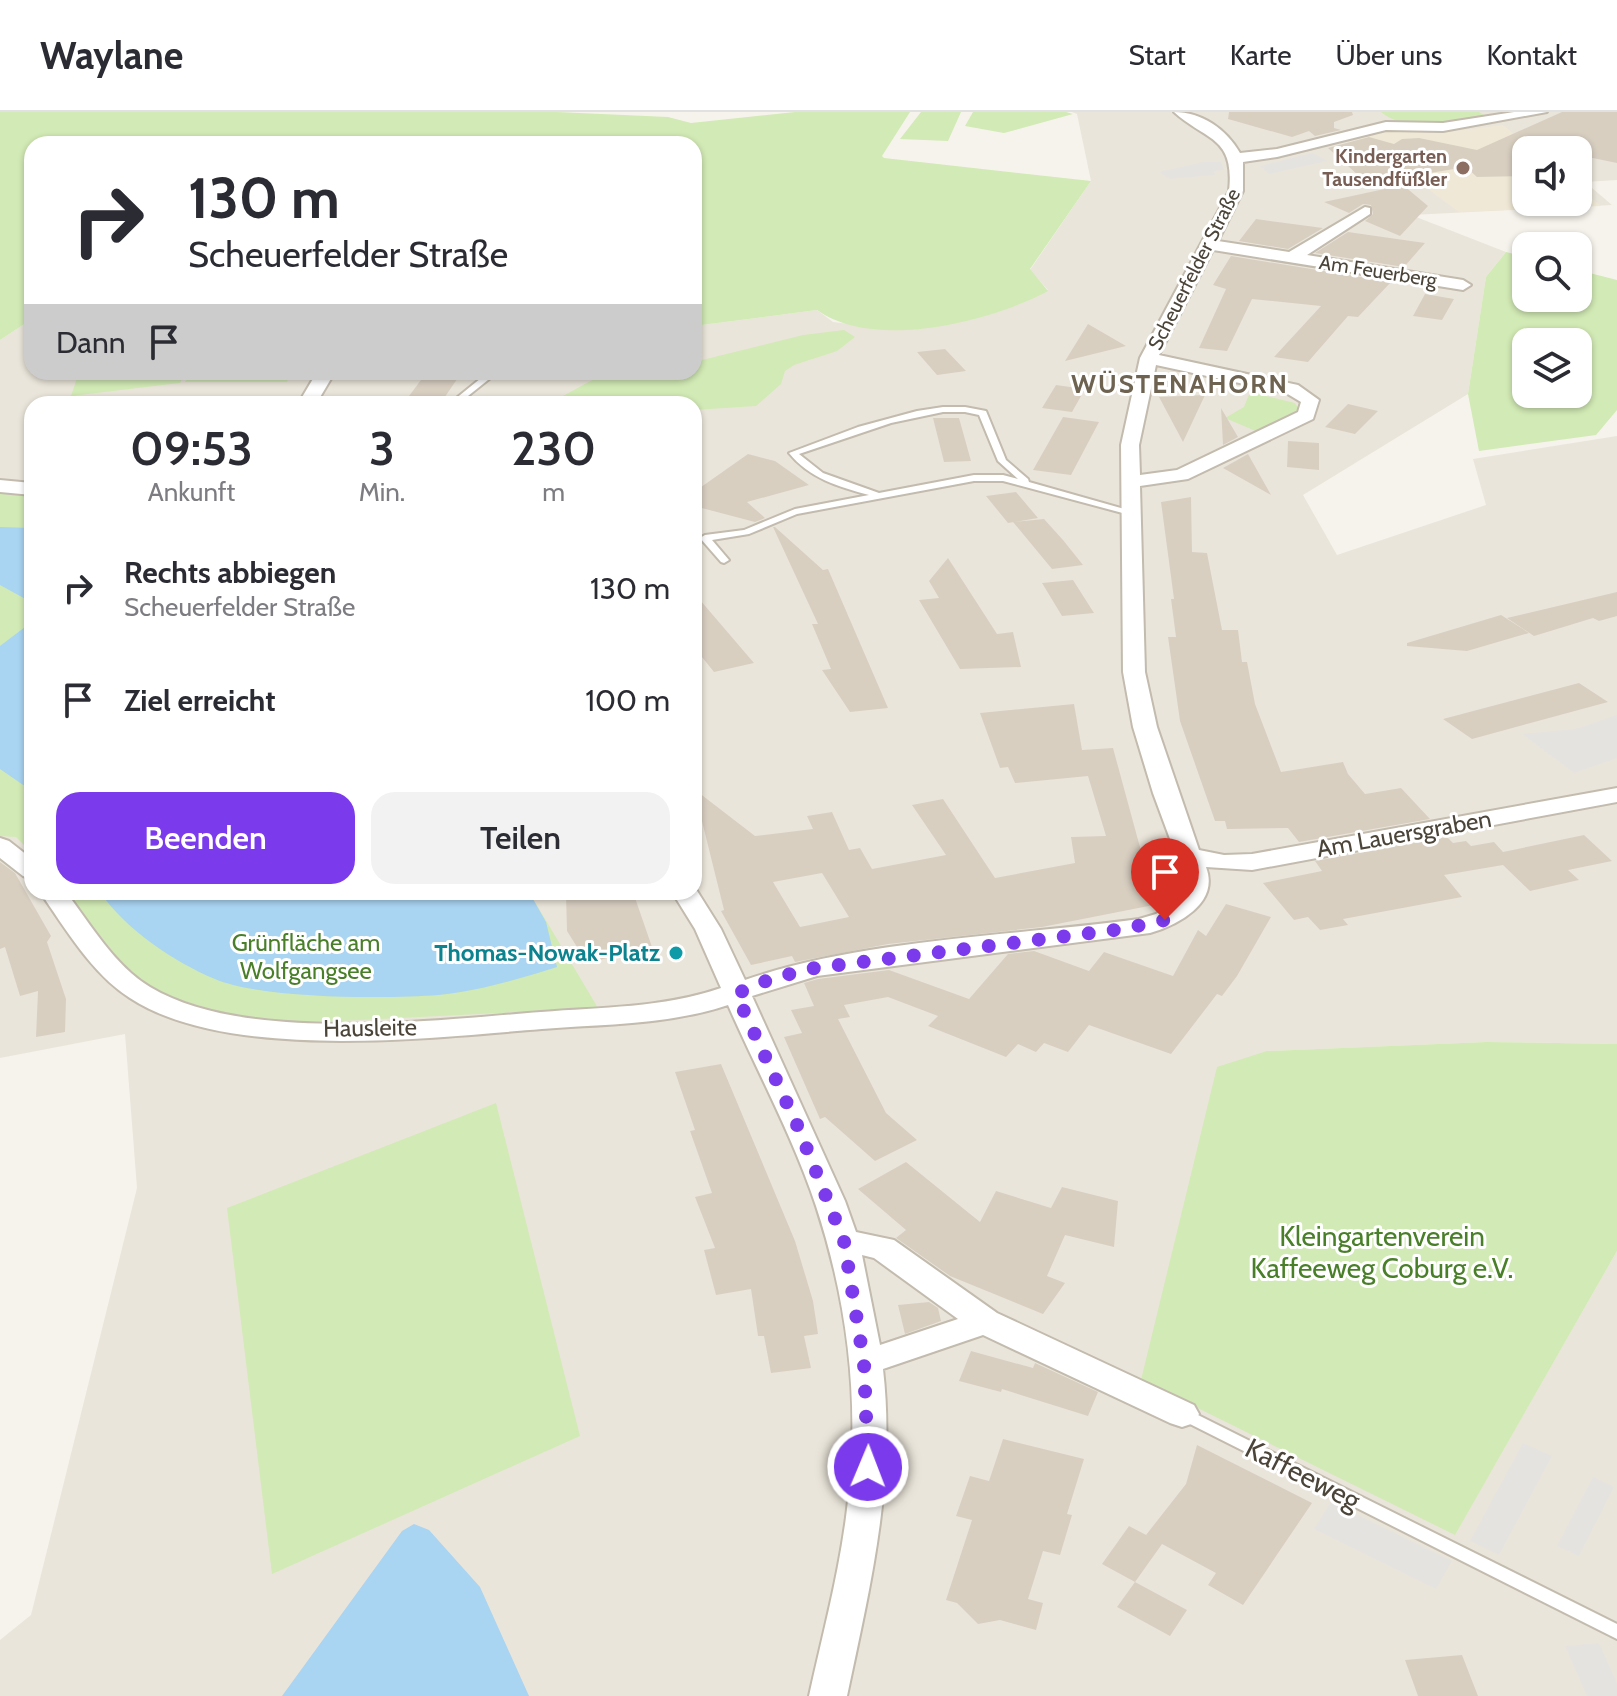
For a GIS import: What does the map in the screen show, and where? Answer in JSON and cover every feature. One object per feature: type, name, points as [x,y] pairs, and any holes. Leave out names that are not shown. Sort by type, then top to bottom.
[{"type":"street","name":"Scheuerfelder Straße","points":[[736,994],[773,978],[815,968],[1141,927],[1165,920],[1184,907],[1193,892],[1196,874],[1165,793],[1134,672],[1129,482],[1134,417],[1149,358],[1236,191],[1240,169],[1238,158],[1211,129],[1181,112]]},
{"type":"street","points":[[1370,112],[1386,126]]},
{"type":"street","points":[[1238,158],[1277,153],[1386,126],[1443,127],[1540,112]]},
{"type":"street","name":"Am Feuerberg","points":[[1293,257],[1365,211]]},
{"type":"street","name":"Am Feuerberg","points":[[1207,244],[1463,285]]},
{"type":"street","name":"Scheuerfelder Straße","points":[[1129,482],[1181,475],[1307,415],[1311,408],[1310,400],[1292,389],[1149,358]]},
{"type":"street","points":[[0,486],[24,488]]},
{"type":"street","name":"Am Lauersgraben","points":[[1191,856],[1224,863],[1252,862],[1617,795]]},
{"type":"street","points":[[0,846],[24,865]]},
{"type":"street","name":"Hausleite","points":[[59,900],[111,967],[140,993],[211,1019],[278,1028],[437,1027],[653,1012],[736,994]]},
{"type":"street","points":[[690,900],[708,929],[794,1118],[844,1241],[864,1363],[869,1424],[868,1488],[862,1537],[828,1696]]},
{"type":"street","name":"Kaffeeweg","points":[[844,1241],[883,1248],[985,1322],[1182,1414]]},
{"type":"street","points":[[864,1363],[985,1322]]},
{"type":"lane","points":[[464,396],[484,380]]},
{"type":"lane","points":[[878,495],[836,483],[800,463],[793,453],[930,410],[974,409],[983,413],[1002,461],[1031,484]]},
{"type":"lane","points":[[724,560],[705,538],[746,532],[795,512],[974,478],[1003,478],[1031,484],[1130,512]]},
{"type":"lane","name":"Kaffeeweg","points":[[1182,1414],[1617,1632]]},
{"type":"shaded area","points":[[1072,112],[1617,112],[1617,180],[1592,182],[1592,136],[1512,136],[1512,210],[1411,215],[1506,252],[1486,277],[1468,394],[1303,495],[1337,555],[1486,505],[1473,459],[1617,436],[1617,1044],[1486,1042],[1267,1051],[1455,1534],[1617,1251],[1617,1696],[0,1696],[0,1640],[31,1615],[137,1188],[125,1034],[0,1058],[0,340],[24,324],[24,380],[702,380],[702,325],[817,310],[833,322],[897,330],[1048,290],[1030,270],[1091,181],[1077,114]]},
{"type":"shaded area","name":"Kindergarten Tausendfüßler","points":[[1503,125],[1516,136],[1512,136],[1512,210],[1459,212],[1358,137],[1391,130],[1439,133]]},
{"type":"shaded area","points":[[1313,153],[1327,161],[1269,174],[1260,166]]},
{"type":"shaded area","points":[[1203,162],[1221,162],[1224,170],[1214,171],[1215,175],[1170,179],[1159,172]]},
{"type":"shaded area","points":[[1592,188],[1612,205],[1592,206]]},
{"type":"shaded area","points":[[1617,715],[1617,758],[1574,773],[1522,734],[1576,729]]},
{"type":"shaded area","points":[[1523,1443],[1552,1456],[1499,1555],[1470,1541]]},
{"type":"shaded area","points":[[1593,1477],[1614,1487],[1579,1556],[1557,1546]]},
{"type":"shaded area","points":[[1331,1502],[1452,1561],[1436,1589],[1314,1529]]},
{"type":"shaded area","points":[[1599,1643],[1617,1683],[1617,1696],[1587,1696],[1565,1646]]},
{"type":"green space","points":[[0,112],[557,112],[668,117],[691,123],[795,112],[910,112],[882,156],[884,158],[1091,181],[1030,269],[1048,291],[995,313],[932,328],[900,330],[869,329],[841,322],[817,310],[702,325],[702,136],[24,136],[24,324],[0,340]]},
{"type":"green space","points":[[921,112],[961,112],[948,141],[900,139]]},
{"type":"green space","points":[[973,112],[1073,114],[1004,133],[965,126]]},
{"type":"green space","points":[[1381,112],[1479,112],[1487,117],[1418,124],[1404,123]]},
{"type":"green space","points":[[1506,252],[1512,254],[1512,312],[1592,312],[1592,274],[1617,280],[1617,410],[1596,435],[1479,451],[1468,394],[1486,277]]},
{"type":"green space","points":[[844,330],[855,337],[837,351],[785,371],[781,384],[756,406],[702,409],[702,396],[563,396],[592,380],[702,380],[702,360],[803,335]]},
{"type":"green space","points":[[76,380],[181,380],[180,383],[71,396]]},
{"type":"green space","points":[[186,380],[288,380],[287,382]]},
{"type":"green space","points":[[1250,392],[1295,403],[1300,411],[1258,432],[1225,418],[1244,407]]},
{"type":"green space","points":[[0,486],[24,488],[24,845],[16,837],[0,836]]},
{"type":"green space","name":"Grünfläche am Wolfgangsee","points":[[72,900],[534,900],[598,1008],[300,1023],[237,1017],[174,998],[136,981]]},
{"type":"green space","name":"Kleingartenverein Kaffeeweg Coburg e.V.","points":[[1486,1042],[1617,1044],[1617,1251],[1455,1535],[1141,1380],[1217,1067],[1267,1051]]},
{"type":"green space","points":[[496,1103],[580,1436],[272,1574],[227,1208]]},
{"type":"water","points":[[0,527],[24,528],[24,598],[0,585]]},
{"type":"water","points":[[24,628],[24,786],[0,769],[0,646]]},
{"type":"water","name":"Grünfläche am Wolfgangsee","points":[[106,900],[534,900],[546,922],[557,967],[483,988],[438,995],[357,997],[262,990],[215,979],[183,963],[137,931]]},
{"type":"water","points":[[414,1524],[429,1530],[480,1587],[529,1696],[282,1696],[402,1531]]},
{"type":"building","points":[[1229,112],[1352,112],[1353,115],[1334,122],[1334,128],[1341,130],[1315,136],[1309,131],[1292,137],[1228,119]]},
{"type":"building","points":[[1562,112],[1617,112],[1617,163],[1592,158],[1592,136],[1512,136],[1512,176],[1477,177],[1466,167],[1400,178],[1405,183],[1369,185],[1328,148],[1369,137],[1394,144],[1402,139],[1419,138],[1477,150]]},
{"type":"building","points":[[1403,185],[1428,206],[1400,236],[1365,221],[1373,214],[1371,205],[1363,204],[1349,213],[1324,202]]},
{"type":"building","points":[[1256,219],[1323,228],[1288,249],[1239,241]]},
{"type":"building","points":[[1348,232],[1425,243],[1404,267],[1315,253]]},
{"type":"building","points":[[1231,256],[1391,282],[1358,317],[1348,316],[1308,362],[1274,357],[1321,306],[1252,299],[1227,351],[1199,348],[1226,289],[1213,285]]},
{"type":"building","points":[[1425,294],[1454,299],[1442,320],[1413,316]]},
{"type":"building","points":[[1088,324],[1126,346],[1065,361]]},
{"type":"building","points":[[945,349],[966,371],[937,375],[917,352]]},
{"type":"building","points":[[421,380],[456,380],[446,396],[409,396]]},
{"type":"building","points":[[1056,385],[1085,389],[1072,412],[1042,408]]},
{"type":"building","points":[[1205,395],[1183,442],[1159,397]]},
{"type":"building","points":[[1348,404],[1378,411],[1355,434],[1325,427]]},
{"type":"building","points":[[1221,408],[1238,437],[1223,445]]},
{"type":"building","points":[[1063,417],[1099,422],[1071,475],[1033,470]]},
{"type":"building","points":[[933,418],[959,418],[971,461],[944,462]]},
{"type":"building","points":[[1288,441],[1319,443],[1319,470],[1287,467]]},
{"type":"building","points":[[748,454],[775,461],[809,485],[747,502],[765,518],[755,522],[702,508],[702,486]]},
{"type":"building","points":[[1248,454],[1271,495],[1223,468]]},
{"type":"building","points":[[1016,492],[1038,518],[1008,523],[986,496]]},
{"type":"building","points":[[1191,497],[1192,552],[1207,553],[1222,630],[1238,630],[1242,662],[1247,662],[1255,704],[1281,772],[1343,762],[1348,774],[1365,794],[1401,788],[1430,819],[1299,842],[1288,828],[1227,829],[1225,821],[1215,821],[1180,721],[1168,637],[1176,637],[1161,502]]},
{"type":"building","points":[[1044,519],[1083,565],[1052,569],[1013,522]]},
{"type":"building","points":[[773,527],[823,570],[828,569],[888,708],[850,712],[822,670],[831,669],[812,624],[818,624]]},
{"type":"building","points":[[948,558],[997,634],[1013,632],[1021,667],[960,669],[919,600],[939,598],[929,581]]},
{"type":"building","points":[[1073,580],[1094,613],[1062,616],[1042,583]]},
{"type":"building","points":[[1617,592],[1617,616],[1599,621],[1593,618],[1534,636],[1507,618]]},
{"type":"building","points":[[702,602],[754,663],[714,672],[702,657]]},
{"type":"building","points":[[1501,615],[1529,633],[1467,651],[1407,646],[1407,643]]},
{"type":"building","points":[[1579,683],[1608,702],[1472,739],[1443,719]]},
{"type":"building","points":[[1074,704],[1082,750],[1113,748],[1150,884],[1169,902],[1042,927],[888,944],[795,962],[792,956],[751,965],[721,911],[724,910],[702,821],[702,795],[755,836],[813,829],[807,816],[832,812],[849,850],[860,848],[872,869],[946,855],[912,805],[943,799],[995,878],[1075,863],[1071,837],[1106,836],[1088,776],[1015,783],[1008,767],[1000,768],[980,713]],"holes":[[[822,873],[849,917],[800,927],[773,882]]]},
{"type":"building","points":[[1584,835],[1612,861],[1568,870],[1579,880],[1530,891],[1503,865],[1444,875],[1462,897],[1343,919],[1348,925],[1320,930],[1308,917],[1294,920],[1263,883],[1322,871],[1315,861],[1447,837],[1453,843],[1466,841],[1471,846],[1494,842],[1503,852]]},
{"type":"building","points":[[0,862],[15,873],[24,889],[24,900],[30,900],[51,936],[47,942],[66,999],[65,1032],[36,1037],[38,991],[20,996],[5,947],[0,949]]},
{"type":"building","points":[[566,900],[636,900],[652,947],[587,963],[567,931]]},
{"type":"building","points":[[1226,904],[1271,917],[1237,976],[1222,996],[1217,994],[1171,1054],[1089,1025],[1068,1052],[1044,1043],[1036,1052],[1018,1044],[1006,1057],[928,1026],[938,1016],[888,997],[844,1005],[850,1017],[838,1019],[886,1113],[917,1140],[875,1161],[825,1117],[820,1119],[784,1037],[802,1033],[791,1010],[814,1006],[804,983],[818,979],[889,970],[969,999],[1008,954],[1034,951],[1089,971],[1104,952],[1173,976],[1198,930],[1206,936]]},
{"type":"building","points":[[721,1064],[795,1241],[813,1301],[818,1334],[804,1336],[811,1368],[771,1373],[764,1336],[758,1336],[751,1289],[716,1295],[704,1250],[715,1248],[695,1197],[712,1193],[690,1131],[695,1130],[675,1072]]},
{"type":"building","points":[[906,1162],[980,1222],[996,1191],[1051,1208],[1062,1187],[1118,1201],[1114,1247],[1065,1235],[1047,1276],[1065,1283],[1043,1314],[950,1276],[896,1238],[906,1230],[858,1189]]},
{"type":"building","points":[[929,1302],[938,1308],[941,1321],[905,1334],[898,1305]]},
{"type":"building","points":[[971,1351],[1033,1368],[1035,1363],[1098,1392],[1088,1416],[1002,1389],[1001,1392],[959,1381]]},
{"type":"building","points":[[1003,1439],[1084,1459],[1067,1514],[1072,1515],[1060,1555],[1043,1551],[1028,1599],[1043,1603],[1036,1630],[1000,1620],[978,1624],[957,1603],[946,1600],[972,1520],[956,1516],[970,1476],[989,1481]]},
{"type":"building","points":[[1197,1445],[1312,1503],[1243,1605],[1208,1585],[1216,1573],[1162,1544],[1135,1582],[1102,1564],[1129,1526],[1146,1535],[1186,1484]]},
{"type":"building","points":[[1135,1582],[1187,1610],[1170,1636],[1117,1607]]},
{"type":"building","points":[[1462,1655],[1478,1696],[1418,1696],[1405,1660]]},
{"type":"place","name":"Kindergarten Tausendfüßler","points":[[1463,168]]},
{"type":"place","name":"Thomas-Nowak-Platz","points":[[676,953]]},
{"type":"district","name":"WÜSTENAHORN","points":[[1180,384]]},
{"type":"route","points":[[868,1467],[869,1424],[864,1363],[856,1298],[844,1241],[798,1127],[736,994],[773,978],[815,968],[1141,927],[1165,920]]}]
